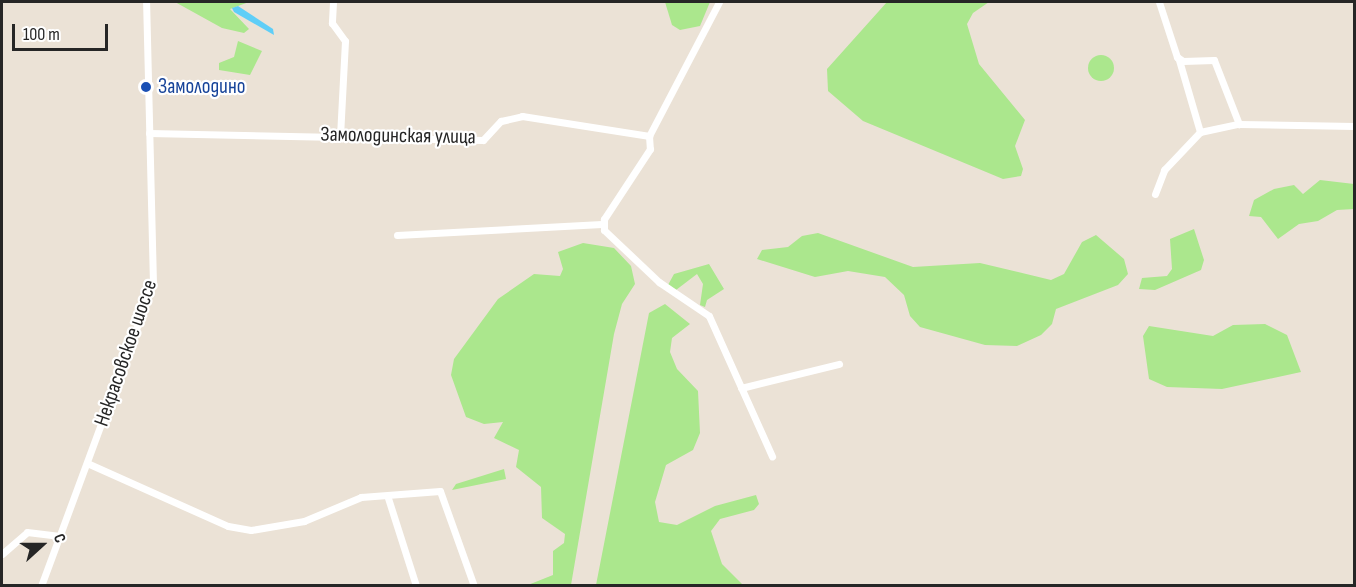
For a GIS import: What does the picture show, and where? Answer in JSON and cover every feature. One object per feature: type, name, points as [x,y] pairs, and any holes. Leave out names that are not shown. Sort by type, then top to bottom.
[{"type":"street","name":"Некрасовское шоссе","points":[[41,585],[153,284],[146,2]]},
{"type":"street","points":[[333,2],[332,23],[345,41],[340,135]]},
{"type":"street","points":[[602,224],[643,163],[649,136],[719,2]]},
{"type":"street","points":[[1159,2],[1200,132]]},
{"type":"street","points":[[1179,60],[1214,60],[1239,124]]},
{"type":"street","name":"Замолодинская улица","points":[[149,133],[340,135],[483,140],[501,122],[522,116],[649,136]]},
{"type":"street","points":[[1155,194],[1164,170],[1200,132],[1239,124],[1354,126]]},
{"type":"street","points":[[397,235],[602,224],[659,282],[709,316],[772,456]]},
{"type":"street","points":[[741,388],[839,364]]},
{"type":"street","points":[[87,463],[228,526],[251,530],[303,521],[361,496],[388,498],[433,489],[444,496],[474,585]]},
{"type":"street","points":[[388,498],[416,585]]},
{"type":"street","points":[[2,554],[27,532],[60,536]]},
{"type":"green space","points":[[175,2],[249,2],[230,9],[249,29],[244,33],[222,28]]},
{"type":"green space","points":[[665,2],[710,2],[700,26],[680,30],[672,25]]},
{"type":"green space","points":[[887,2],[989,2],[973,13],[967,24],[979,64],[1025,120],[1015,146],[1023,169],[1021,176],[1003,179],[863,121],[828,91],[827,69]]},
{"type":"green space","points":[[238,41],[262,51],[250,75],[219,70],[219,63],[234,57]]},
{"type":"green space","points":[[1101,55],[1110,59],[1114,68],[1110,77],[1101,81],[1092,77],[1088,68],[1092,59]]},
{"type":"green space","points":[[1320,180],[1354,184],[1354,209],[1337,210],[1318,221],[1299,224],[1278,239],[1261,217],[1249,216],[1254,200],[1274,189],[1294,185],[1303,194]]},
{"type":"green space","points":[[1194,229],[1204,260],[1201,270],[1155,290],[1139,289],[1142,278],[1167,276],[1172,269],[1170,239]]},
{"type":"green space","points":[[818,233],[913,267],[980,263],[1051,280],[1064,274],[1082,242],[1096,235],[1124,259],[1128,274],[1118,285],[1056,309],[1052,324],[1041,335],[1017,346],[985,345],[920,327],[910,316],[904,295],[885,277],[848,271],[815,277],[757,259],[762,250],[788,247],[802,236]]},
{"type":"green space","points":[[583,243],[614,248],[631,266],[635,284],[622,304],[614,334],[571,585],[528,585],[553,575],[553,551],[564,543],[565,534],[542,518],[541,487],[516,467],[519,450],[494,438],[503,422],[484,424],[466,417],[451,375],[454,359],[498,299],[534,274],[560,276],[563,269],[558,252]]},
{"type":"green space","points":[[709,264],[724,289],[707,300],[705,307],[700,305],[703,284],[697,274],[676,290],[668,285],[674,274]]},
{"type":"green space","points":[[665,304],[690,324],[672,338],[670,352],[677,369],[698,391],[700,433],[693,450],[666,465],[655,502],[659,522],[677,525],[715,506],[756,495],[759,504],[754,510],[720,519],[711,531],[722,564],[743,585],[596,585],[649,313]]},
{"type":"green space","points":[[1265,324],[1287,335],[1301,372],[1222,389],[1167,387],[1149,379],[1143,336],[1149,326],[1213,336],[1233,325]]},
{"type":"green space","points":[[504,469],[506,479],[452,490],[456,484]]},
{"type":"water","points":[[238,6],[273,29],[274,35],[234,12],[232,8]]},
{"type":"place","name":"Замолодино","points":[[146,87]]}]
